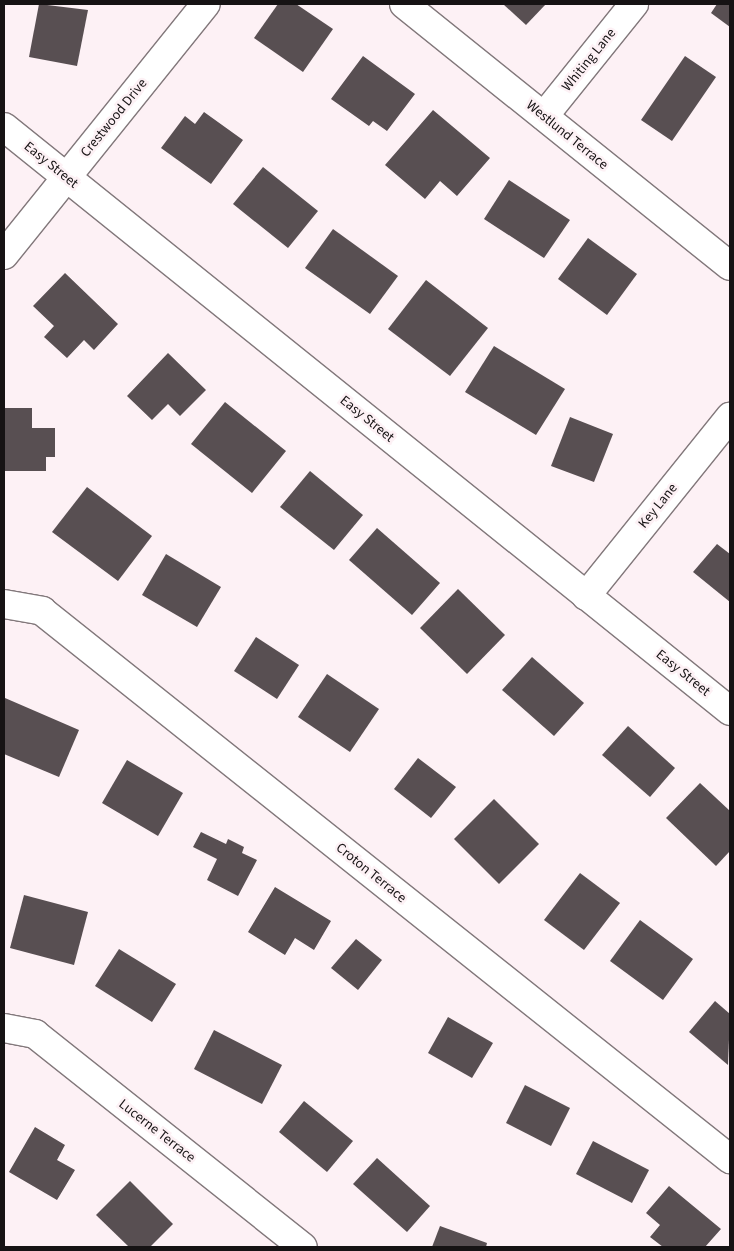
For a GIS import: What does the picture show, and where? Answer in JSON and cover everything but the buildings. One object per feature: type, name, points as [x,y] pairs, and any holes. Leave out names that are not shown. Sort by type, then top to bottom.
[{"type":"street","name":"Crestwood Drive","points":[[4,255],[206,4]]},
{"type":"street","name":"Westlund Terrace","points":[[404,4],[730,266]]},
{"type":"street","name":"Whiting Lane","points":[[544,116],[634,4]]},
{"type":"street","name":"Easy Street","points":[[4,127],[730,711]]},
{"type":"street","name":"Key Lane","points":[[586,596],[730,417]]},
{"type":"street","name":"Croton Terrace","points":[[4,604],[42,611],[730,1159]]},
{"type":"street","name":"Lucerne Terrace","points":[[4,1028],[36,1034],[303,1247]]}]
